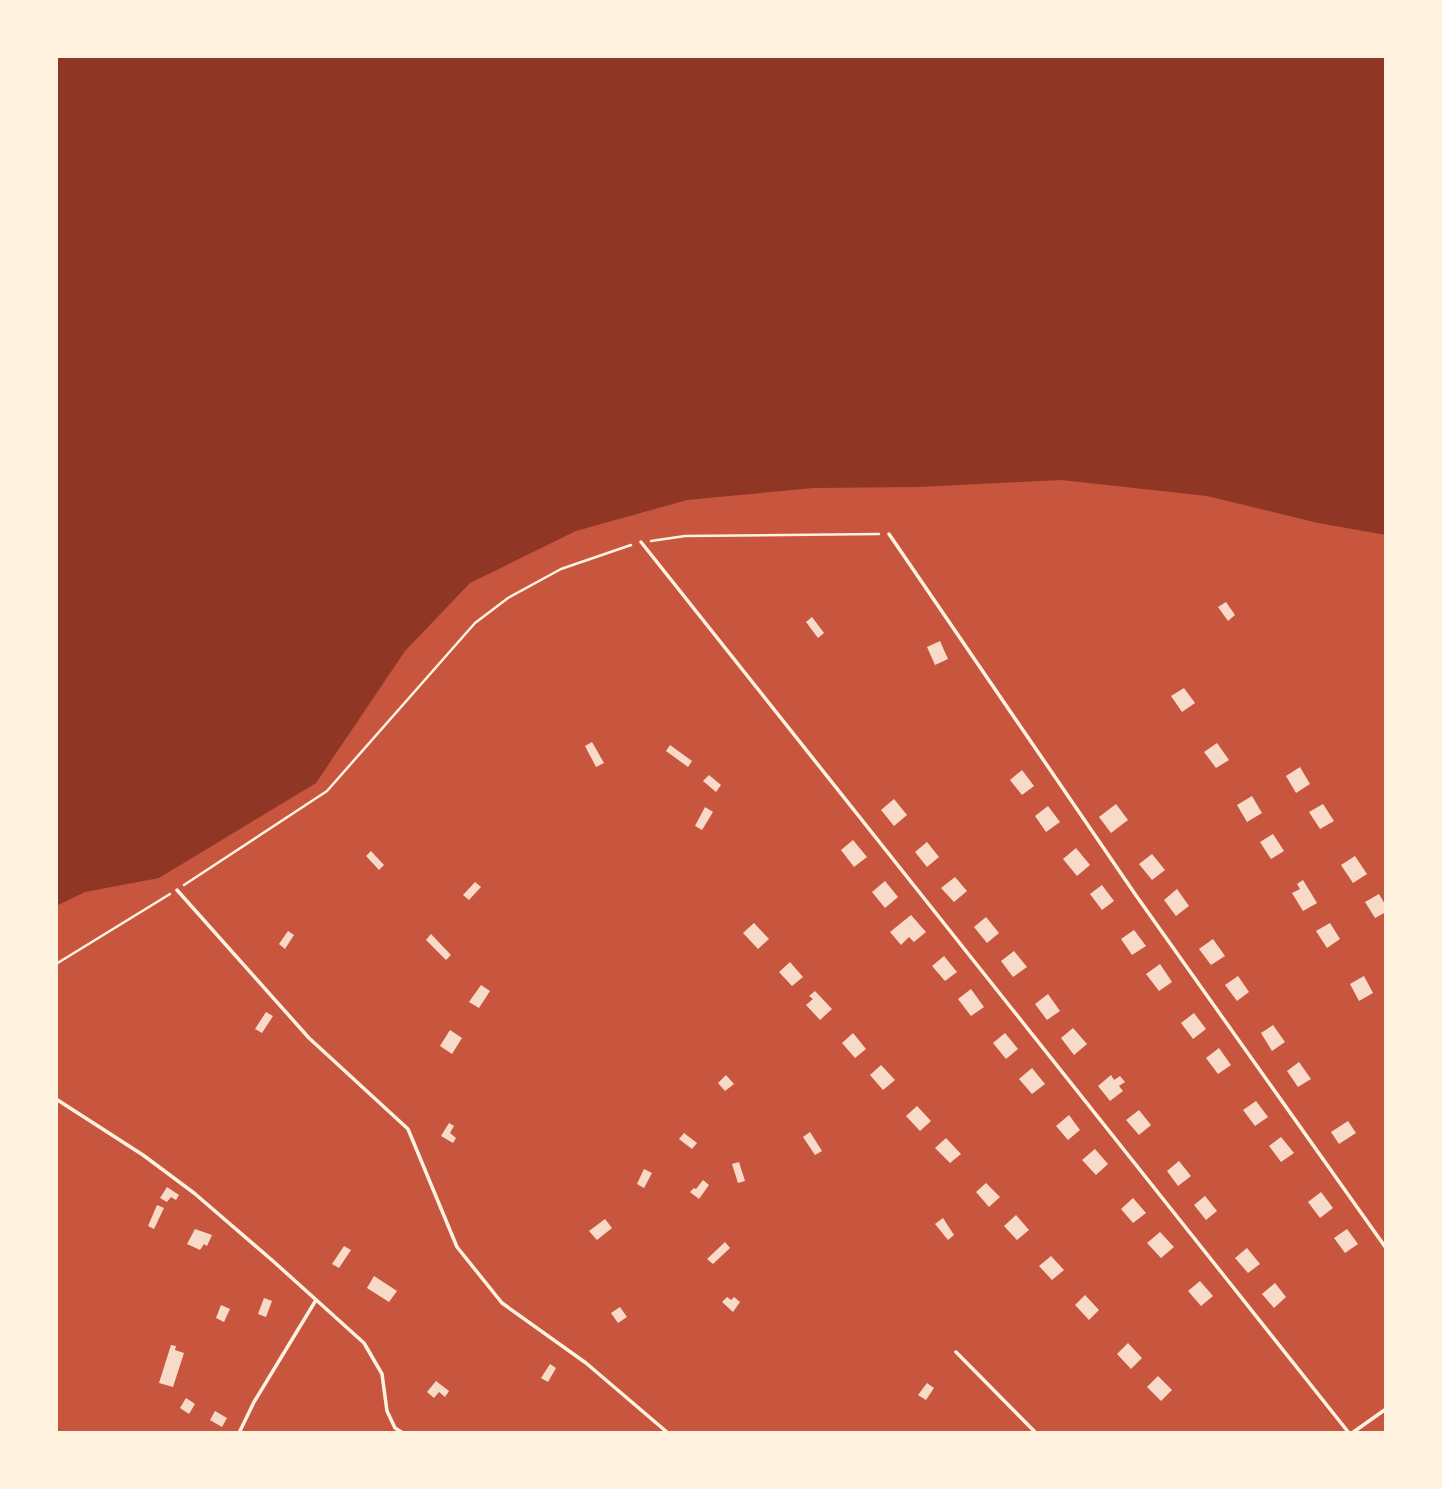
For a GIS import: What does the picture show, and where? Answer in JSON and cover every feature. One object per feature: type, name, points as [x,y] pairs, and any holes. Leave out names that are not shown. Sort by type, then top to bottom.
[{"type":"lane","points":[[889,534],[1135,894],[1386,1248]]},
{"type":"lane","points":[[641,542],[1350,1433],[1386,1409]]},
{"type":"lane","points":[[177,890],[309,1038],[408,1129],[457,1247],[502,1303],[586,1363],[667,1433]]},
{"type":"lane","points":[[56,1099],[143,1155],[194,1194],[364,1343],[382,1374],[387,1411],[395,1428],[403,1433]]},
{"type":"lane","points":[[239,1433],[254,1402],[316,1300]]},
{"type":"lane","points":[[956,1352],[1036,1433]]},
{"type":"path","points":[[56,964],[177,890],[327,791],[475,623],[508,598],[561,569],[641,542],[685,536],[889,534]]},
{"type":"shaded area","points":[[56,56],[1386,56],[1386,535],[1318,523],[1207,496],[1061,480],[917,487],[813,488],[687,500],[576,531],[470,583],[405,651],[316,783],[159,878],[85,892],[56,906]]},
{"type":"building","points":[[1226,602],[1235,615],[1228,621],[1218,607]]},
{"type":"building","points":[[812,617],[824,633],[818,638],[806,622]]},
{"type":"building","points":[[940,641],[948,659],[935,665],[927,647]]},
{"type":"building","points":[[1184,688],[1195,703],[1182,712],[1171,696]]},
{"type":"building","points":[[592,742],[604,763],[596,767],[585,746]]},
{"type":"building","points":[[1217,743],[1229,760],[1216,768],[1204,752]]},
{"type":"building","points":[[670,745],[692,761],[688,767],[666,751]]},
{"type":"building","points":[[1300,767],[1310,784],[1296,793],[1286,776]]},
{"type":"building","points":[[1022,770],[1034,786],[1022,795],[1010,780]]},
{"type":"building","points":[[709,775],[721,785],[716,792],[703,781]]},
{"type":"building","points":[[1252,796],[1262,813],[1247,822],[1237,805]]},
{"type":"building","points":[[894,799],[907,815],[894,826],[881,810]]},
{"type":"building","points":[[1116,804],[1128,820],[1111,833],[1099,817]]},
{"type":"building","points":[[1323,804],[1334,821],[1320,829],[1309,812]]},
{"type":"building","points":[[1048,806],[1060,822],[1046,832],[1035,816]]},
{"type":"building","points":[[705,807],[713,812],[702,830],[695,826]]},
{"type":"building","points":[[1273,834],[1284,851],[1271,859],[1260,842]]},
{"type":"building","points":[[853,840],[867,857],[854,867],[841,850]]},
{"type":"building","points":[[927,842],[939,857],[927,867],[915,852]]},
{"type":"building","points":[[1076,848],[1090,865],[1077,876],[1063,859]]},
{"type":"building","points":[[371,851],[384,865],[379,870],[366,856]]},
{"type":"building","points":[[1152,854],[1165,870],[1152,880],[1139,864]]},
{"type":"building","points":[[1355,856],[1367,874],[1353,883],[1341,865]]},
{"type":"building","points":[[955,877],[967,891],[954,902],[941,888]]},
{"type":"building","points":[[1303,880],[1317,903],[1303,911],[1292,893],[1300,889],[1297,884]]},
{"type":"building","points":[[885,881],[898,897],[885,908],[872,892]]},
{"type":"building","points":[[475,882],[481,887],[469,900],[463,895]]},
{"type":"building","points":[[1102,885],[1114,901],[1102,910],[1090,894]]},
{"type":"building","points":[[1177,889],[1189,906],[1176,916],[1164,900]]},
{"type":"building","points":[[1379,894],[1386,906],[1386,912],[1375,918],[1365,902]]},
{"type":"building","points":[[911,915],[926,932],[914,942],[909,937],[901,945],[890,932]]},
{"type":"building","points":[[986,917],[999,933],[987,943],[974,927]]},
{"type":"building","points":[[754,923],[769,939],[758,949],[743,933]]},
{"type":"building","points":[[1330,923],[1340,939],[1327,948],[1316,931]]},
{"type":"building","points":[[1134,930],[1146,946],[1132,955],[1121,939]]},
{"type":"building","points":[[288,931],[294,935],[285,949],[279,944]]},
{"type":"building","points":[[431,934],[451,955],[446,960],[426,940]]},
{"type":"building","points":[[1213,939],[1225,956],[1211,965],[1199,949]]},
{"type":"building","points":[[1014,951],[1027,967],[1013,977],[1001,961]]},
{"type":"building","points":[[944,956],[957,972],[945,981],[932,966]]},
{"type":"building","points":[[790,962],[803,977],[792,986],[779,972]]},
{"type":"building","points":[[1160,964],[1172,982],[1159,991],[1146,974]]},
{"type":"building","points":[[1238,976],[1249,992],[1237,1001],[1225,985]]},
{"type":"building","points":[[1364,976],[1373,993],[1359,1001],[1350,984]]},
{"type":"building","points":[[481,985],[490,991],[479,1008],[469,1002]]},
{"type":"building","points":[[971,989],[984,1007],[971,1016],[958,999]]},
{"type":"building","points":[[815,991],[832,1009],[820,1020],[806,1005],[813,999],[809,996]]},
{"type":"building","points":[[1048,994],[1060,1011],[1047,1020],[1035,1004]]},
{"type":"building","points":[[266,1012],[273,1016],[262,1033],[255,1029]]},
{"type":"building","points":[[1194,1013],[1206,1029],[1193,1039],[1181,1023]]},
{"type":"building","points":[[1273,1025],[1285,1042],[1272,1051],[1261,1033]]},
{"type":"building","points":[[1073,1028],[1087,1044],[1074,1055],[1061,1038]]},
{"type":"building","points":[[450,1030],[462,1038],[452,1054],[440,1046]]},
{"type":"building","points":[[853,1033],[866,1049],[855,1058],[842,1043]]},
{"type":"building","points":[[1005,1033],[1018,1049],[1006,1059],[993,1043]]},
{"type":"building","points":[[1219,1048],[1231,1065],[1218,1074],[1206,1058]]},
{"type":"building","points":[[1299,1062],[1311,1079],[1298,1087],[1287,1071]]},
{"type":"building","points":[[881,1065],[895,1080],[883,1090],[870,1075]]},
{"type":"building","points":[[1032,1068],[1045,1084],[1032,1094],[1019,1079]]},
{"type":"building","points":[[726,1075],[734,1084],[725,1091],[718,1083]]},
{"type":"building","points":[[1111,1075],[1114,1080],[1120,1076],[1125,1082],[1119,1086],[1123,1091],[1110,1101],[1098,1086]]},
{"type":"building","points":[[1256,1101],[1268,1117],[1255,1126],[1243,1110]]},
{"type":"building","points":[[917,1106],[931,1121],[920,1131],[906,1116]]},
{"type":"building","points":[[1139,1110],[1151,1125],[1139,1135],[1126,1120]]},
{"type":"building","points":[[1069,1115],[1080,1130],[1068,1140],[1056,1126]]},
{"type":"building","points":[[1348,1121],[1356,1133],[1339,1144],[1331,1132]]},
{"type":"building","points":[[449,1123],[454,1126],[450,1133],[456,1138],[453,1143],[441,1136]]},
{"type":"building","points":[[810,1132],[822,1151],[815,1155],[803,1137]]},
{"type":"building","points":[[684,1133],[697,1143],[692,1149],[679,1139]]},
{"type":"building","points":[[1281,1137],[1294,1153],[1281,1162],[1269,1146]]},
{"type":"building","points":[[946,1138],[961,1154],[950,1163],[935,1148]]},
{"type":"building","points":[[1095,1149],[1108,1164],[1096,1175],[1082,1160]]},
{"type":"building","points":[[1179,1161],[1191,1176],[1178,1186],[1167,1171]]},
{"type":"building","points":[[739,1162],[745,1181],[738,1183],[732,1164]]},
{"type":"building","points":[[644,1169],[652,1173],[644,1188],[637,1184]]},
{"type":"building","points":[[703,1180],[709,1185],[699,1199],[690,1192]]},
{"type":"building","points":[[986,1183],[1000,1197],[989,1207],[976,1192]]},
{"type":"building","points":[[167,1187],[179,1195],[176,1200],[171,1197],[167,1202],[160,1198]]},
{"type":"building","points":[[1321,1192],[1333,1208],[1320,1218],[1308,1202]]},
{"type":"building","points":[[1205,1196],[1217,1211],[1206,1220],[1194,1205]]},
{"type":"building","points":[[1133,1198],[1146,1213],[1133,1223],[1121,1209]]},
{"type":"building","points":[[157,1205],[164,1208],[154,1229],[148,1226]]},
{"type":"building","points":[[1016,1215],[1029,1230],[1017,1240],[1004,1226]]},
{"type":"building","points":[[943,1218],[954,1235],[948,1240],[935,1224]]},
{"type":"building","points":[[605,1219],[612,1228],[597,1240],[589,1231]]},
{"type":"building","points":[[195,1229],[212,1235],[207,1246],[204,1244],[200,1250],[187,1244]]},
{"type":"building","points":[[1347,1229],[1358,1244],[1345,1253],[1334,1238]]},
{"type":"building","points":[[1160,1232],[1174,1247],[1161,1258],[1147,1243]]},
{"type":"building","points":[[725,1242],[730,1248],[713,1264],[707,1259]]},
{"type":"building","points":[[344,1246],[351,1250],[339,1268],[332,1264]]},
{"type":"building","points":[[1247,1248],[1260,1264],[1248,1273],[1235,1258]]},
{"type":"building","points":[[1051,1256],[1064,1270],[1052,1280],[1039,1266]]},
{"type":"building","points":[[374,1276],[397,1291],[389,1302],[367,1288]]},
{"type":"building","points":[[1200,1281],[1213,1296],[1201,1306],[1188,1291]]},
{"type":"building","points":[[1275,1283],[1286,1297],[1274,1308],[1262,1294]]},
{"type":"building","points":[[1085,1295],[1099,1310],[1089,1320],[1075,1305]]},
{"type":"building","points":[[727,1297],[731,1300],[734,1297],[740,1302],[733,1312],[722,1302]]},
{"type":"building","points":[[264,1298],[272,1301],[266,1317],[258,1314]]},
{"type":"building","points":[[221,1305],[230,1309],[224,1322],[216,1318]]},
{"type":"building","points":[[620,1307],[627,1317],[618,1323],[611,1313]]},
{"type":"building","points":[[1128,1343],[1142,1358],[1131,1369],[1117,1354]]},
{"type":"building","points":[[171,1345],[176,1346],[175,1350],[184,1353],[173,1387],[159,1383]]},
{"type":"building","points":[[550,1364],[556,1368],[548,1382],[541,1378]]},
{"type":"building","points":[[1158,1376],[1172,1390],[1161,1401],[1147,1387]]},
{"type":"building","points":[[436,1381],[449,1391],[445,1397],[439,1392],[434,1398],[427,1392]]},
{"type":"building","points":[[927,1383],[934,1388],[926,1400],[918,1395]]},
{"type":"building","points":[[186,1398],[195,1404],[189,1414],[180,1408]]},
{"type":"building","points":[[215,1411],[227,1418],[222,1427],[210,1420]]}]
